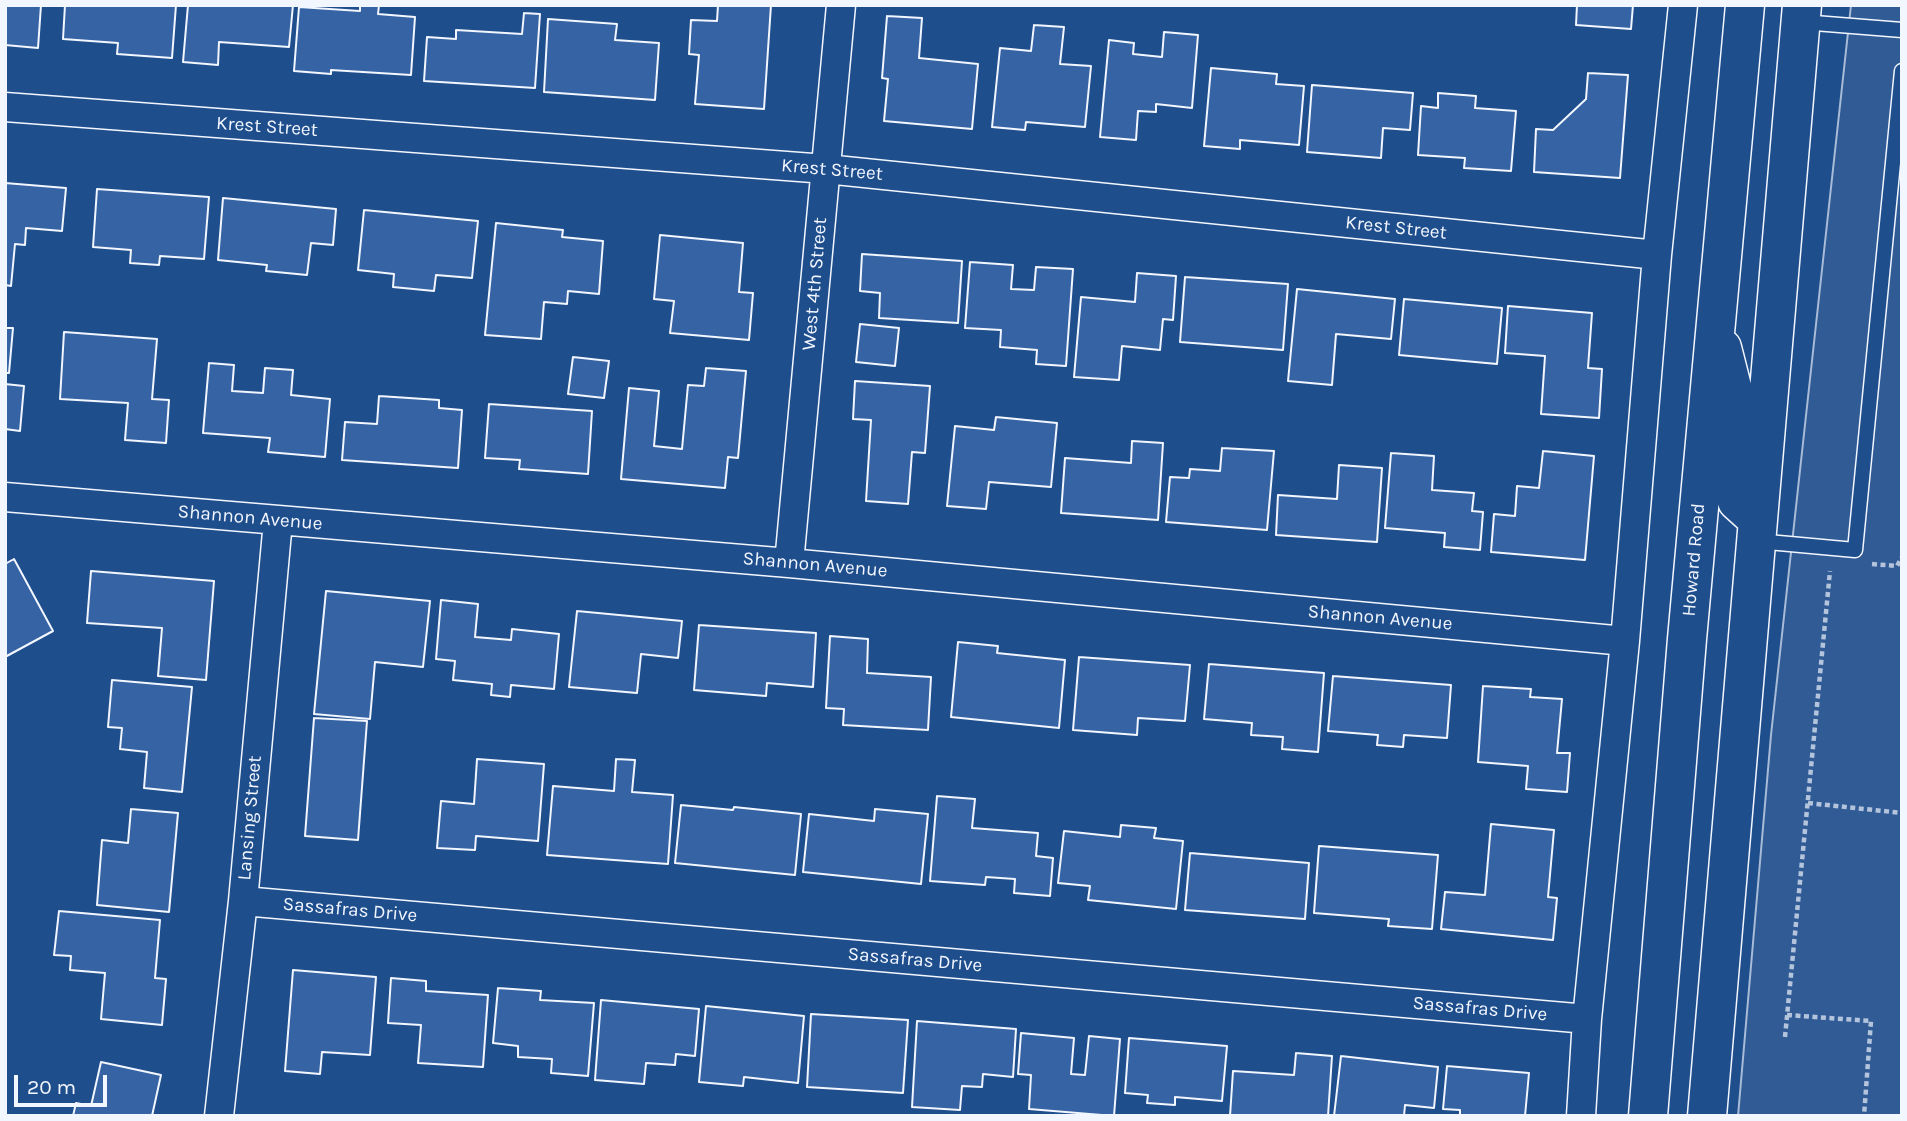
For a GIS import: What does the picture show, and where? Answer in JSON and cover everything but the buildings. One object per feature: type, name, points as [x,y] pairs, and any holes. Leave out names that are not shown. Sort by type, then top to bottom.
[{"type":"main road","name":"Howard Road","points":[[1648,1116],[1686,639],[1745,5]]},
{"type":"main road","points":[[1707,1116],[1802,14]]},
{"type":"main road","points":[[1715,323],[1737,403],[1731,465],[1737,501],[1757,531]]},
{"type":"street","name":"West 4th Street","points":[[789,563],[841,5]]},
{"type":"street","points":[[1581,1116],[1587,1019],[1625,641],[1657,256],[1683,5]]},
{"type":"street","name":"Krest Street","points":[[5,107],[825,169],[1657,256]]},
{"type":"street","name":"Shannon Avenue","points":[[5,497],[789,563],[1625,641]]},
{"type":"street","name":"Lansing Street","points":[[219,1116],[243,901],[278,521]]},
{"type":"street","name":"Sassafras Drive","points":[[243,901],[1587,1019]]},
{"type":"lane","points":[[1802,14],[1902,30]]},
{"type":"lane","points":[[1757,531],[1855,550],[1902,71]]},
{"type":"path","points":[[1870,564],[1896,566],[1902,557]]},
{"type":"path","points":[[1785,1037],[1831,561]]},
{"type":"path","points":[[1808,803],[1902,813]]},
{"type":"path","points":[[1787,1015],[1871,1021],[1864,1116]]},
{"type":"shaded area","points":[[1851,5],[1902,5],[1902,1116],[1738,1116],[1771,735]]}]
